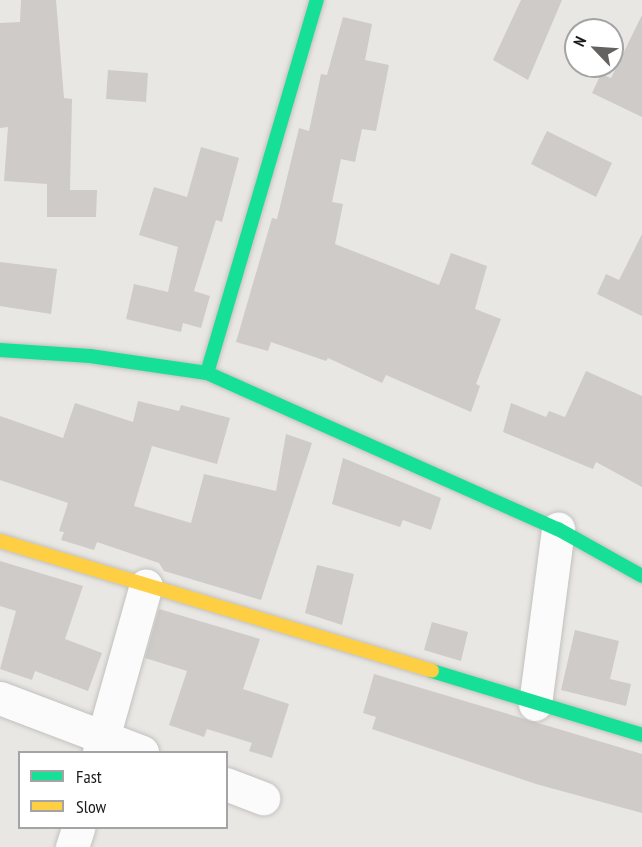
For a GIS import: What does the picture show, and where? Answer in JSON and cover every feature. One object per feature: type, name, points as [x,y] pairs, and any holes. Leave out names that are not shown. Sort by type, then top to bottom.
[{"type":"street","points":[[207,373],[317,0]]},
{"type":"street","points":[[0,350],[90,356],[207,373],[558,529],[642,576]]},
{"type":"street","points":[[535,704],[558,529]]},
{"type":"street","points":[[0,541],[642,735]]},
{"type":"street","points":[[101,745],[146,585]]},
{"type":"street","points":[[0,698],[101,745],[132,751]]},
{"type":"street","points":[[228,785],[263,798]]},
{"type":"street","points":[[72,847],[78,829]]},
{"type":"building","points":[[21,0],[56,0],[64,98],[72,99],[70,190],[97,190],[96,217],[47,217],[47,184],[4,181],[8,127],[0,128],[0,23],[20,22]]},
{"type":"building","points":[[521,0],[562,0],[528,80],[493,60]]},
{"type":"building","points":[[642,15],[642,117],[592,93],[599,78],[624,78],[624,52]]},
{"type":"building","points":[[343,17],[372,24],[365,60],[389,65],[376,131],[362,129],[355,162],[341,159],[332,202],[343,204],[335,244],[439,285],[451,253],[487,266],[475,309],[501,319],[476,384],[480,386],[471,412],[386,375],[382,383],[328,358],[326,361],[271,342],[268,351],[236,342],[272,218],[277,219],[299,128],[309,131],[321,74],[327,75]]},
{"type":"building","points":[[108,70],[148,73],[146,102],[106,99]]},
{"type":"building","points":[[547,131],[612,163],[596,197],[531,164]]},
{"type":"building","points":[[201,147],[239,158],[222,222],[216,220],[194,291],[210,296],[201,328],[183,323],[181,332],[126,319],[134,284],[168,292],[178,247],[139,235],[154,187],[187,197]]},
{"type":"building","points":[[642,234],[642,316],[597,294],[606,274],[619,280]]},
{"type":"building","points":[[0,262],[57,269],[51,314],[0,306]]},
{"type":"building","points":[[586,371],[642,396],[642,487],[596,462],[593,469],[503,432],[511,403],[546,417],[549,411],[565,417]]},
{"type":"building","points":[[138,401],[179,411],[181,405],[230,418],[217,464],[152,446],[134,506],[191,523],[204,474],[276,491],[286,434],[312,443],[261,600],[164,571],[159,563],[97,542],[94,550],[61,540],[64,532],[59,531],[68,503],[0,480],[0,416],[63,438],[75,403],[133,422]]},
{"type":"building","points":[[343,458],[441,498],[431,530],[403,520],[400,527],[332,504]]},
{"type":"building","points":[[0,561],[83,586],[65,639],[102,653],[88,691],[35,671],[32,680],[0,669],[16,611],[0,606]]},
{"type":"building","points":[[317,565],[354,574],[342,625],[305,613]]},
{"type":"building","points":[[159,609],[260,639],[243,689],[289,704],[272,758],[249,751],[252,743],[207,729],[204,737],[169,725],[187,671],[145,658]]},
{"type":"building","points":[[432,622],[468,632],[461,661],[424,650]]},
{"type":"building","points":[[575,630],[619,641],[610,679],[631,684],[626,706],[561,690]]},
{"type":"building","points":[[374,674],[642,754],[642,813],[536,784],[372,729],[376,717],[363,713]]},
{"type":"traffic: fast","points":[[207,373],[317,0]]},
{"type":"traffic: fast","points":[[0,350],[90,356],[207,373],[558,529],[642,576]]},
{"type":"traffic: fast","points":[[432,671],[642,735]]},
{"type":"traffic: slow","points":[[0,541],[432,671]]}]
